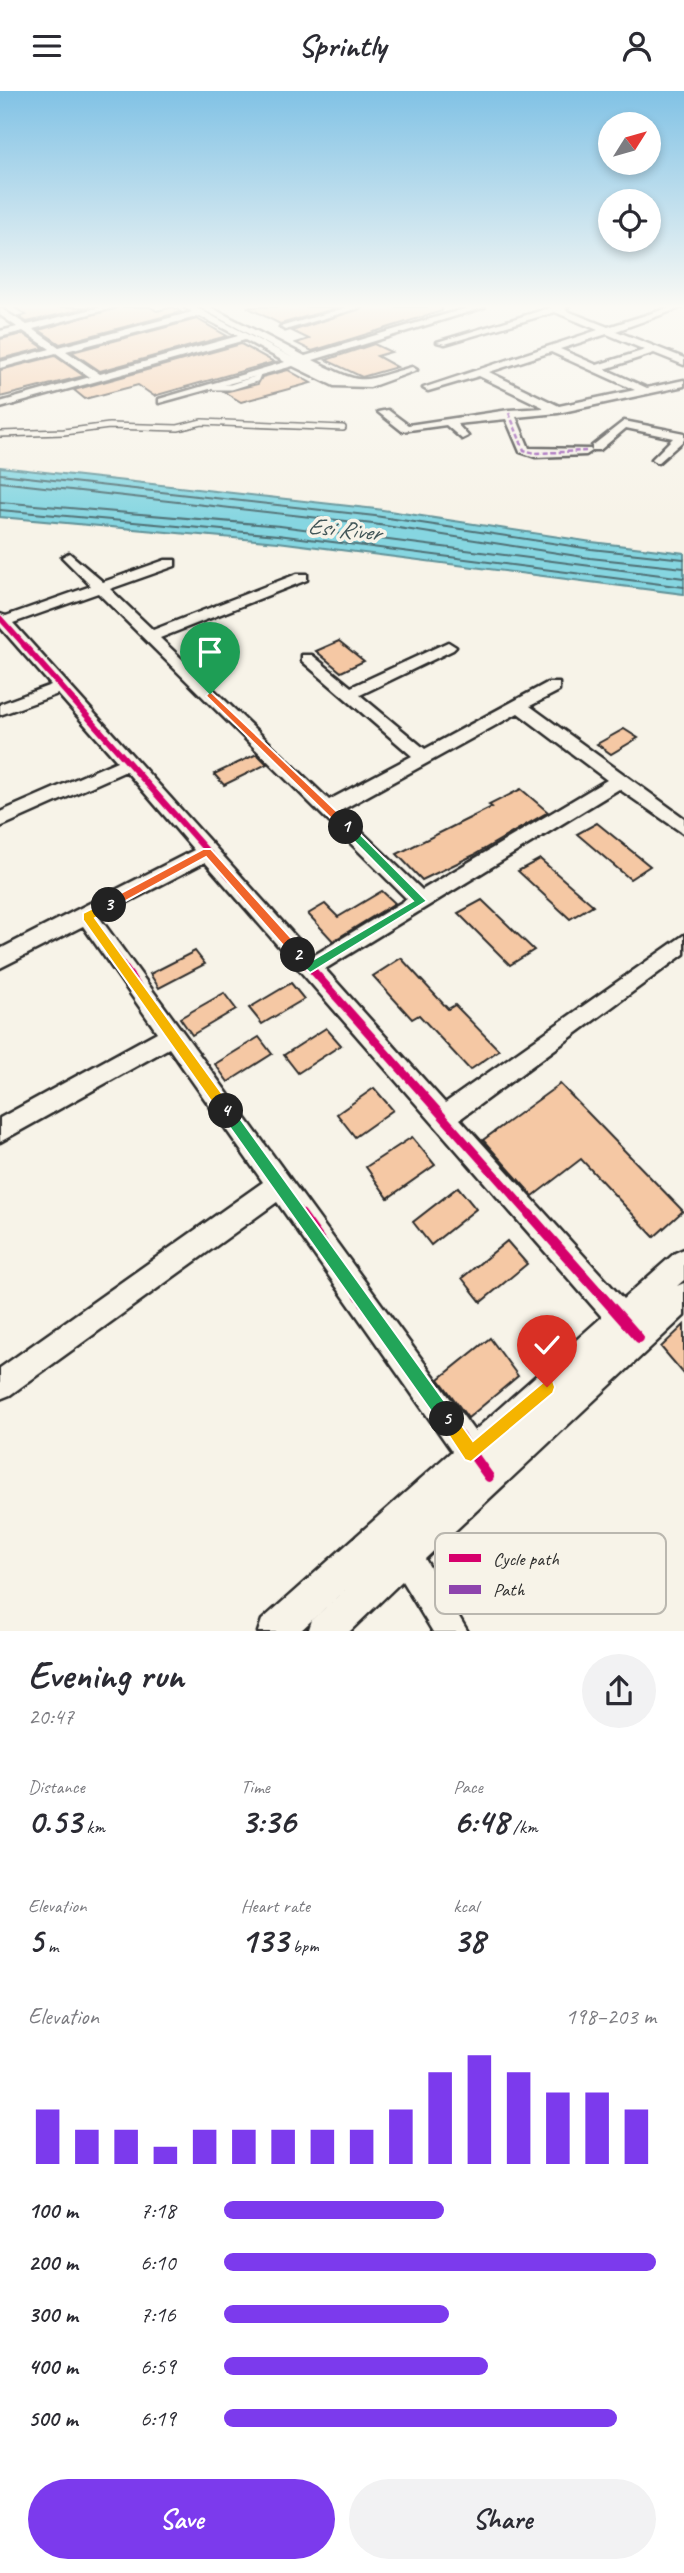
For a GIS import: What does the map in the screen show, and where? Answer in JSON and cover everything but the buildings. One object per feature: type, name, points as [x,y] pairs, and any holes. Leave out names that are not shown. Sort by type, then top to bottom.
[{"type":"street","points":[[0,405],[96,379]]},
{"type":"street","points":[[163,401],[242,379]]},
{"type":"street","points":[[326,379],[334,383],[370,384],[385,379]]},
{"type":"street","points":[[343,383],[344,379]]},
{"type":"street","points":[[428,388],[458,379]]},
{"type":"street","points":[[494,379],[558,410]]},
{"type":"street","points":[[618,379],[645,391]]},
{"type":"street","points":[[384,412],[406,429],[509,413],[558,410],[684,383]]},
{"type":"street","points":[[509,413],[524,450],[535,453],[591,449],[624,424],[683,436]]},
{"type":"street","points":[[449,421],[462,436]]},
{"type":"street","points":[[658,459],[683,436]]},
{"type":"street","points":[[561,438],[567,450]]},
{"type":"street","points":[[69,557],[421,901]]},
{"type":"street","points":[[170,563],[101,588],[5,629],[61,687],[631,1329]]},
{"type":"street","points":[[151,636],[302,577]]},
{"type":"street","points":[[349,694],[448,647]]},
{"type":"street","points":[[307,658],[425,758]]},
{"type":"street","points":[[0,711],[61,687]]},
{"type":"street","points":[[328,809],[553,687]]},
{"type":"street","points":[[519,706],[684,827]]},
{"type":"street","points":[[0,820],[128,762]]},
{"type":"street","points":[[310,968],[620,781]]},
{"type":"street","points":[[0,959],[207,852]]},
{"type":"street","points":[[87,916],[480,1465]]},
{"type":"street","points":[[443,1118],[684,943]]},
{"type":"street","points":[[0,1131],[172,1035]]},
{"type":"street","points":[[0,1385],[279,1185]]},
{"type":"street","points":[[275,1631],[397,1543],[631,1329],[684,1262]]},
{"type":"street","points":[[631,1329],[684,1297]]},
{"type":"street","points":[[325,1631],[397,1543]]},
{"type":"street","points":[[397,1543],[435,1604]]},
{"type":"street","points":[[441,1614],[451,1631]]},
{"type":"lane","points":[[0,434],[64,432],[109,426],[178,428],[202,422],[343,428]]},
{"type":"water","name":"Esi River","points":[[0,467],[376,509],[592,542],[684,553],[684,594],[278,542],[0,517]]},
{"type":"marked path","points":[[509,413],[524,450],[535,453],[586,451]]},
{"type":"cycle path","points":[[0,618],[639,1338]]},
{"type":"cycle path","points":[[87,916],[489,1477]]},
{"type":"route","points":[[210,694],[421,901],[310,968],[207,852],[87,916],[471,1454],[547,1387]]}]
